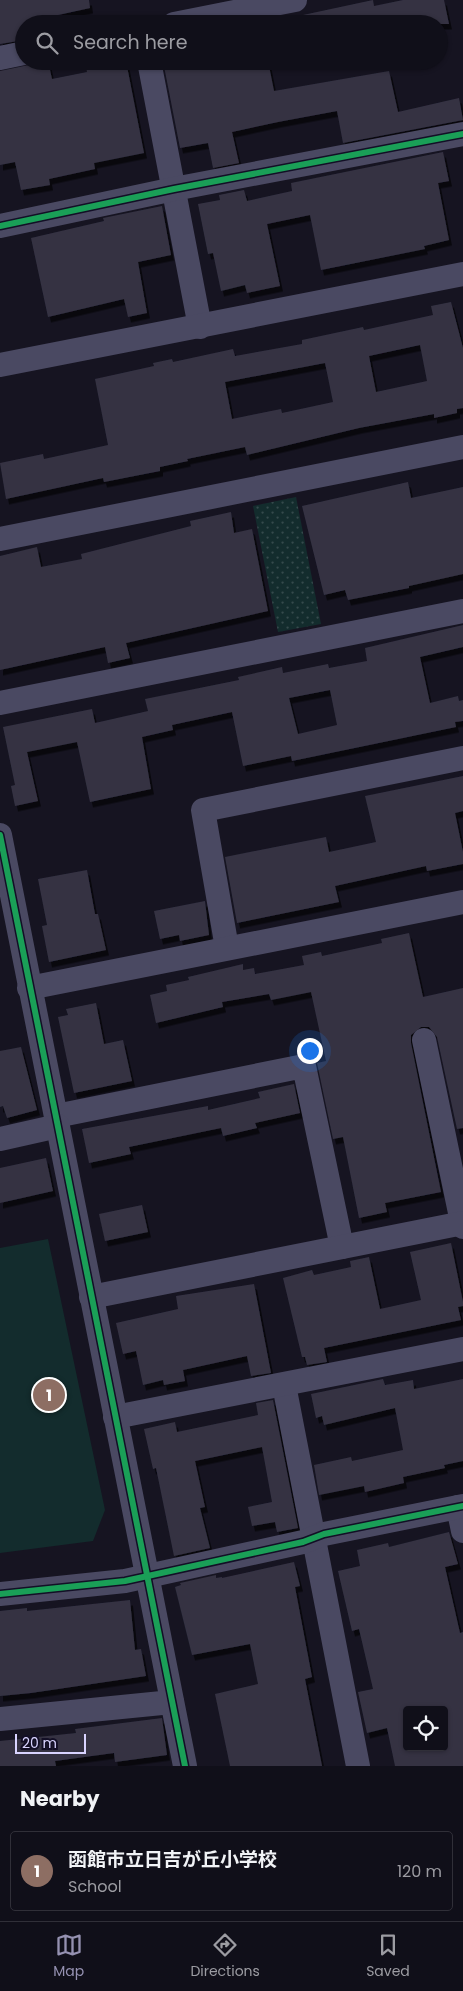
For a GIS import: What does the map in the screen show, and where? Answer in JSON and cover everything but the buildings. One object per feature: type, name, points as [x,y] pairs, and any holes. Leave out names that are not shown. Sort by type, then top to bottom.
[{"type":"street","points":[[219,15],[295,0]]},
{"type":"street","points":[[0,58],[15,56]]},
{"type":"street","points":[[150,70],[200,327]]},
{"type":"street","points":[[0,226],[174,189],[463,134]]},
{"type":"street","points":[[0,365],[463,274]]},
{"type":"street","points":[[0,539],[463,447]]},
{"type":"street","points":[[0,703],[463,611]]},
{"type":"street","points":[[227,948],[202,810],[463,758]]},
{"type":"street","points":[[1,847],[185,1766]]},
{"type":"street","points":[[29,988],[463,902]]},
{"type":"street","points":[[91,1297],[463,1224],[424,1040]]},
{"type":"street","points":[[0,1139],[57,1121],[304,1066],[342,1247]]},
{"type":"street","points":[[116,1417],[463,1350]]},
{"type":"street","points":[[284,1385],[358,1766]]},
{"type":"street","points":[[0,1594],[125,1580],[314,1538],[324,1534],[461,1506],[463,1531]]},
{"type":"street","points":[[0,1719],[172,1702]]},
{"type":"green space","points":[[296,497],[321,624],[278,632],[253,506]]},
{"type":"green space","points":[[48,1239],[105,1510],[93,1541],[0,1553],[0,1248]]},
{"type":"cycle path","points":[[0,226],[174,189],[463,134]]},
{"type":"cycle path","points":[[0,835],[185,1766]]},
{"type":"cycle path","points":[[0,1594],[125,1581],[303,1542],[324,1534],[463,1506]]},
{"type":"place","name":"函館市立日吉が丘小学校","points":[[49,1395]]}]
